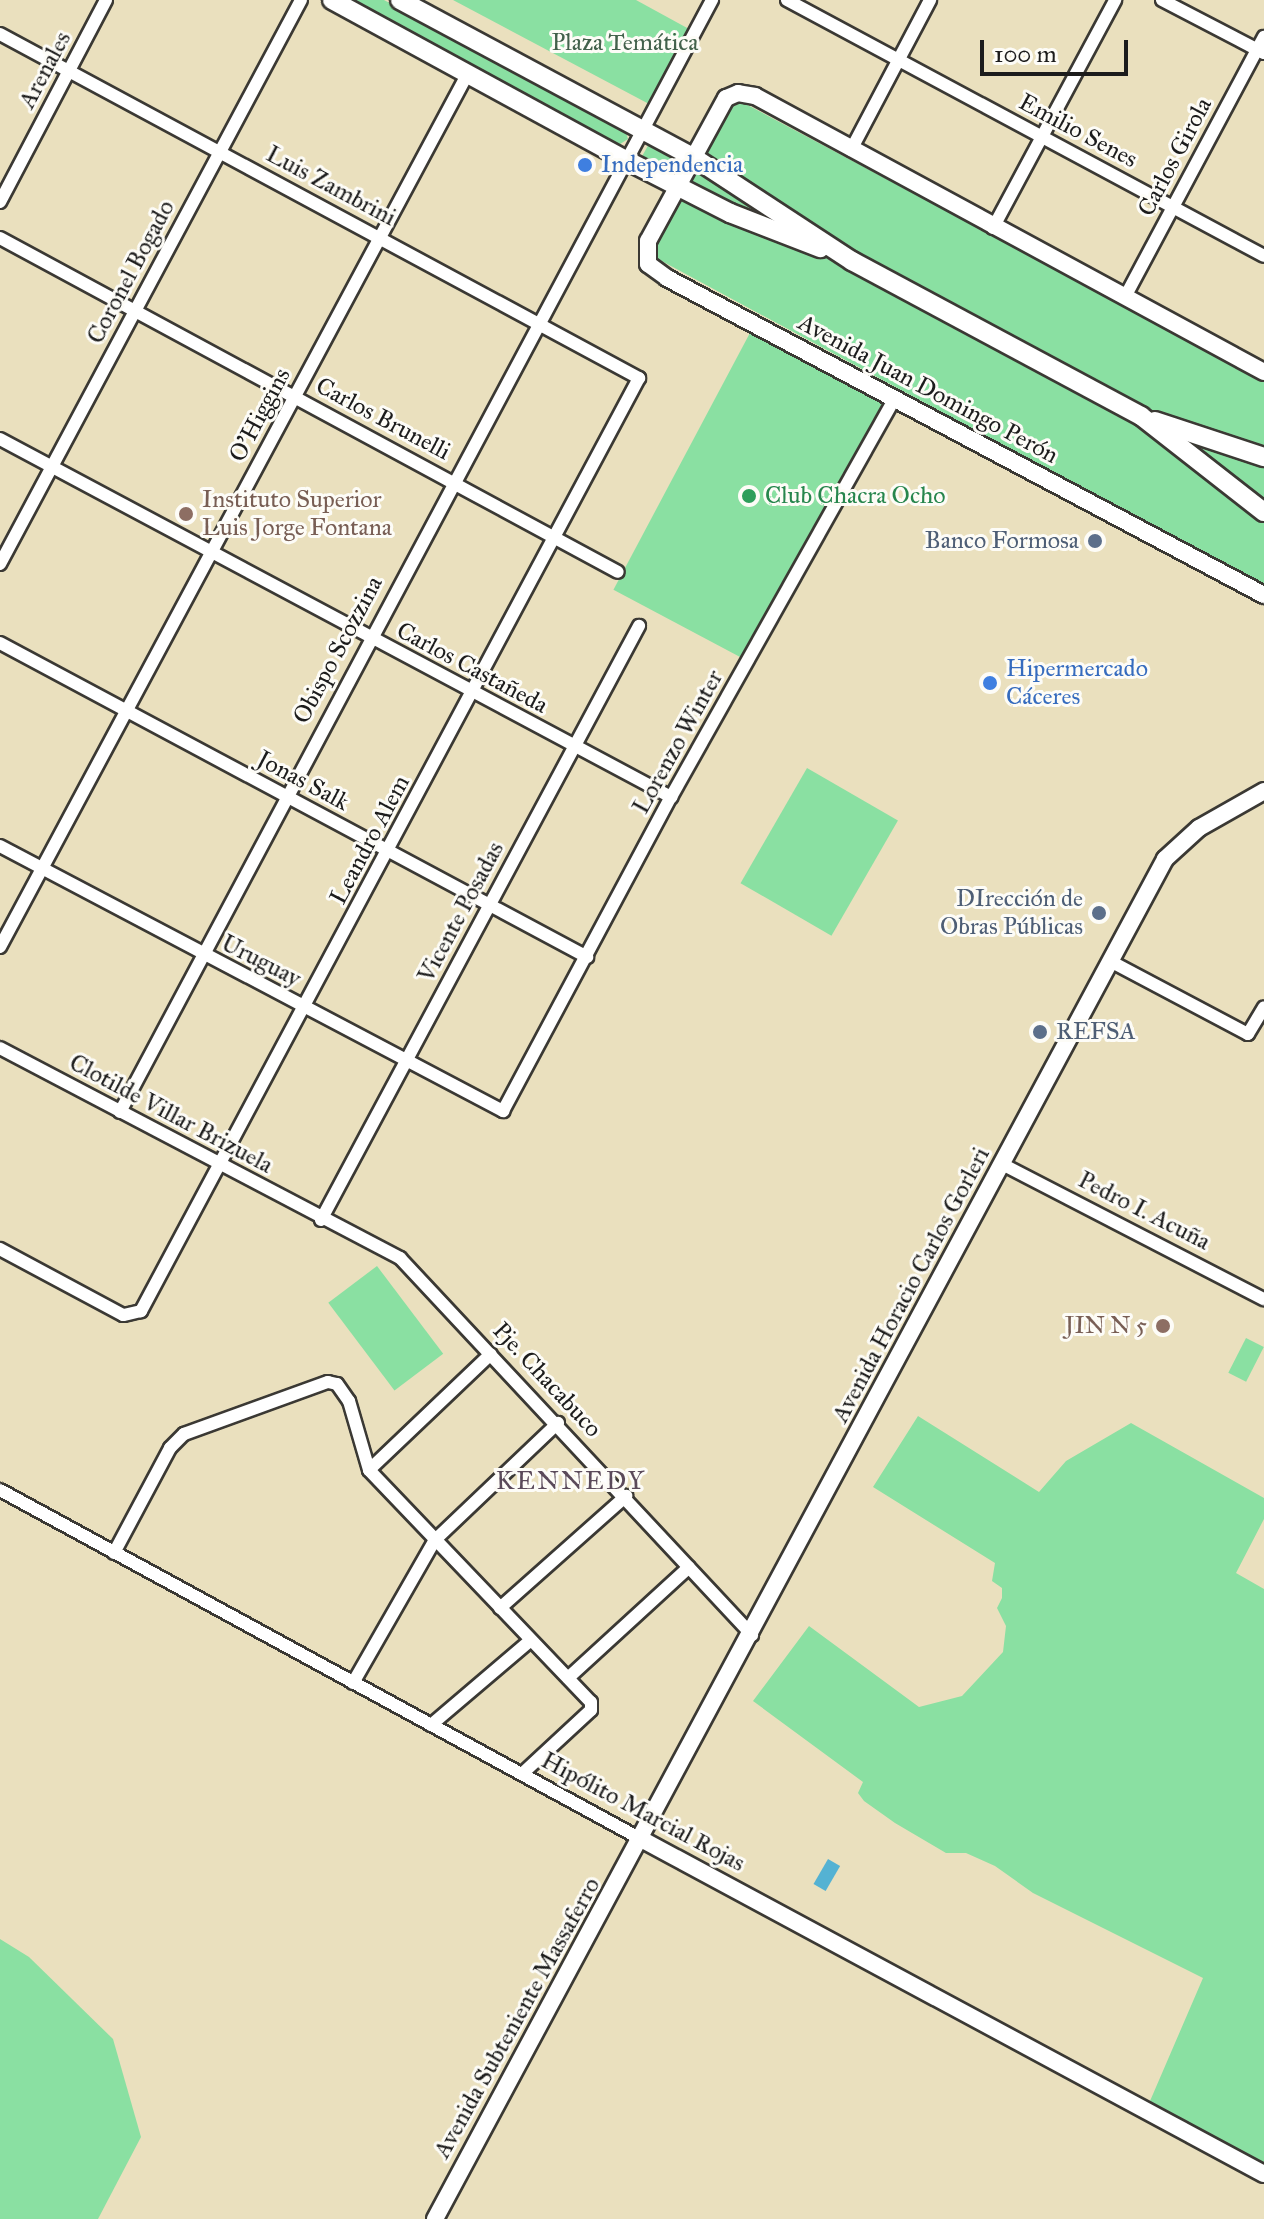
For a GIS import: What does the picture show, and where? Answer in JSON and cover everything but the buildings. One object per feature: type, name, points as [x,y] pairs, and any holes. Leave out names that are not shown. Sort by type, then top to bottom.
[{"type":"main road","points":[[332,0],[730,213],[852,261]]},
{"type":"main road","points":[[400,0],[693,157],[852,261],[1141,416],[1264,512]]},
{"type":"main road","points":[[678,186],[726,98],[738,93],[755,96],[993,228],[1262,366]]},
{"type":"main road","name":"Avenida Juan Domingo Perón","points":[[678,186],[648,241],[648,264],[1264,595]]},
{"type":"main road","points":[[1141,416],[1264,457]]},
{"type":"main road","name":"Avenida Horacio Carlos Gorleri","points":[[641,1839],[1165,859],[1199,828],[1264,791]]},
{"type":"main road","name":"Hipólito Marcial Rojas","points":[[641,1839],[1264,2174]]},
{"type":"main road","name":"Avenida Subteniente Massaferro","points":[[435,2219],[641,1839]]},
{"type":"street","name":"Arenales","points":[[0,202],[106,0]]},
{"type":"street","name":"Coronel Bogado","points":[[0,564],[301,0]]},
{"type":"street","name":"Obispo Scozzina","points":[[120,1112],[284,796],[712,0]]},
{"type":"street","name":"Emilio Senes","points":[[787,0],[1264,256]]},
{"type":"street","points":[[851,150],[930,0]]},
{"type":"street","points":[[993,228],[1115,0]]},
{"type":"street","points":[[1162,0],[1261,52]]},
{"type":"street","name":"Luis Zambrini","points":[[0,34],[639,378]]},
{"type":"street","name":"Carlos Girola","points":[[1125,297],[1261,52],[1264,37]]},
{"type":"street","name":"O'Higgins","points":[[0,947],[468,73]]},
{"type":"street","name":"Carlos Brunelli","points":[[0,238],[618,572]]},
{"type":"street","name":"Leandro Alem","points":[[0,1249],[131,1317],[141,1311],[474,693],[639,378]]},
{"type":"street","name":"Lorenzo Winter","points":[[503,1111],[671,797],[895,398]]},
{"type":"street","name":"Carlos Castañeda","points":[[0,439],[671,797]]},
{"type":"street","name":"Vicente Posadas","points":[[321,1220],[639,626]]},
{"type":"street","name":"Jonas Salk","points":[[0,643],[587,957]]},
{"type":"street","name":"Uruguay","points":[[0,846],[503,1111]]},
{"type":"street","points":[[1110,961],[1248,1034],[1264,1007]]},
{"type":"street","name":"Clotilde Villar Brizuela","points":[[0,1048],[321,1220]]},
{"type":"street","name":"Pedro I. Acuña","points":[[1002,1164],[1264,1299]]},
{"type":"street","name":"Pje. Chacabuco","points":[[321,1220],[400,1258],[558,1423],[752,1635]]},
{"type":"street","points":[[369,1470],[491,1354]]},
{"type":"street","points":[[114,1553],[170,1448],[184,1434],[328,1382],[337,1384],[349,1401],[369,1470],[593,1706],[522,1774]]},
{"type":"street","points":[[353,1683],[435,1540],[558,1423]]},
{"type":"street","name":"Hipólito Marcial Rojas","points":[[0,1490],[641,1839]]},
{"type":"street","points":[[500,1608],[626,1496]]},
{"type":"street","points":[[568,1678],[689,1567]]},
{"type":"street","points":[[431,1725],[531,1640]]},
{"type":"green space","points":[[342,0],[384,0],[625,129],[628,139],[617,146]]},
{"type":"green space","name":"Plaza Temática","points":[[453,0],[636,0],[689,29],[649,104]]},
{"type":"green space","points":[[742,102],[1264,380],[1264,586],[658,259],[657,242],[730,108]]},
{"type":"green space","points":[[650,142],[684,161],[675,178],[641,159]]},
{"type":"green space","name":"Club Chacra Ocho","points":[[751,331],[886,403],[749,662],[613,590]]},
{"type":"green space","points":[[807,768],[898,820],[831,936],[740,883]]},
{"type":"green space","points":[[377,1266],[443,1354],[394,1391],[328,1303]]},
{"type":"green space","points":[[1246,1338],[1264,1347],[1246,1382],[1228,1373]]},
{"type":"green space","points":[[918,1416],[1039,1492],[1066,1461],[1131,1423],[1264,1498],[1264,1519],[1236,1573],[1264,1589],[1264,2175],[1147,2108],[1203,1978],[1033,1893],[995,1866],[966,1853],[946,1853],[895,1823],[864,1801],[858,1793],[863,1782],[753,1701],[809,1626],[919,1707],[962,1696],[1003,1652],[1006,1626],[997,1608],[1002,1598],[1002,1588],[992,1581],[995,1563],[873,1487]]},
{"type":"green space","points":[[0,1939],[29,1957],[113,2039],[141,2137],[98,2219],[0,2219]]},
{"type":"water","points":[[828,1859],[840,1866],[826,1891],[813,1884]]},
{"type":"place","name":"Independencia","points":[[585,165]]},
{"type":"place","name":"Club Chacra Ocho","points":[[749,496]]},
{"type":"place","name":"Instituto Superior Luis Jorge Fontana","points":[[186,514]]},
{"type":"place","name":"Banco Formosa","points":[[1095,541]]},
{"type":"place","name":"Hipermercado Cáceres","points":[[990,683]]},
{"type":"place","name":"DIrección de Obras Públicas","points":[[1099,913]]},
{"type":"place","name":"REFSA","points":[[1040,1032]]},
{"type":"place","name":"JIN N 5","points":[[1163,1326]]},
{"type":"district","name":"KENNEDY","points":[[571,1481]]}]
